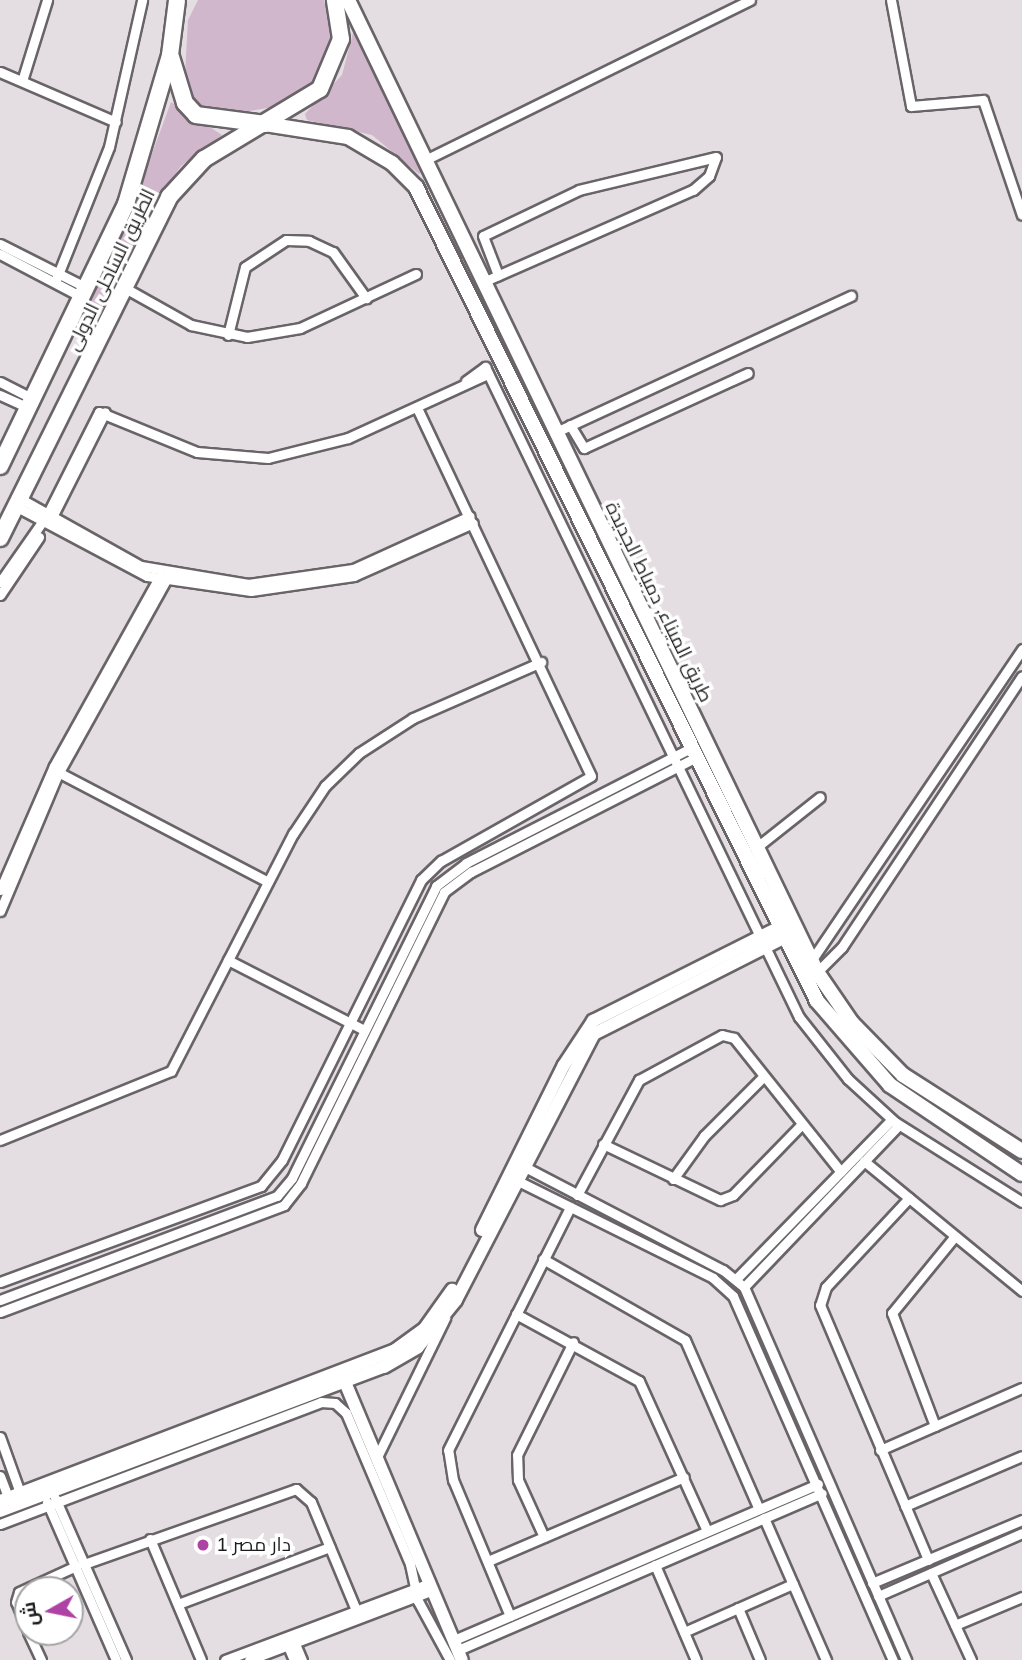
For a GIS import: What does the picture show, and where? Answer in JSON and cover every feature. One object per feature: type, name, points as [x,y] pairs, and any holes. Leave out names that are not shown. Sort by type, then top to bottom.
[{"type":"highway","name":"الطريق الساحلى الدولى","points":[[0,538],[180,182],[204,159],[308,100],[330,75],[341,38],[335,0]]},
{"type":"highway","name":"الطريق الساحلى الدولى","points":[[0,466],[85,292],[134,181],[170,55],[179,3]]},
{"type":"highway","points":[[170,55],[185,103],[196,115],[265,124]]},
{"type":"main road","name":"طريق الميناء, دمياط الجديدة","points":[[348,0],[814,967],[852,1023],[903,1075],[1022,1151]]},
{"type":"main road","name":"طريق الميناء, دمياط الجديدة","points":[[265,124],[348,137],[392,163],[420,194],[780,933],[817,1001],[863,1060],[920,1108],[1022,1174]]},
{"type":"main road","points":[[651,666],[669,666]]},
{"type":"main road","points":[[658,680],[669,666]]},
{"type":"street","points":[[22,81],[47,0]]},
{"type":"street","points":[[57,277],[116,122],[142,0]]},
{"type":"street","points":[[426,159],[750,0]]},
{"type":"street","points":[[891,0],[910,103],[922,109],[982,100],[1022,215]]},
{"type":"street","points":[[0,72],[116,122]]},
{"type":"street","points":[[483,282],[692,190],[709,176],[716,157],[579,190],[483,236],[498,275]]},
{"type":"street","points":[[228,335],[245,267],[286,240],[309,241],[332,252],[366,298]]},
{"type":"street","points":[[0,244],[85,292]]},
{"type":"street","points":[[0,254],[57,277]]},
{"type":"street","points":[[125,288],[191,325],[228,335],[286,333],[416,274]]},
{"type":"street","points":[[556,432],[851,296]]},
{"type":"street","points":[[570,425],[586,448],[748,373]]},
{"type":"street","points":[[0,595],[47,521],[96,415],[105,412],[184,448],[248,458],[329,445],[417,408],[466,381],[488,374],[677,762],[759,943],[813,1038],[895,1122],[1022,1202]]},
{"type":"street","points":[[0,382],[31,404]]},
{"type":"street","points":[[0,395],[31,404]]},
{"type":"street","points":[[0,1283],[261,1186],[304,1117],[348,1017],[427,873],[591,776],[541,662],[417,408]]},
{"type":"street","points":[[19,503],[47,521],[163,577],[239,583],[303,580],[363,565],[472,519]]},
{"type":"street","points":[[0,582],[47,521]]},
{"type":"street","points":[[0,890],[56,770],[163,577]]},
{"type":"street","points":[[814,967],[1022,649]]},
{"type":"street","points":[[0,1139],[172,1071],[268,881],[312,802],[359,753],[428,710],[541,662]]},
{"type":"street","points":[[814,967],[842,947],[1022,676]]},
{"type":"street","points":[[677,762],[444,877],[428,896],[292,1178],[276,1196],[1,1300],[3,1310],[284,1205],[301,1183],[444,892],[460,878],[677,762],[693,753]]},
{"type":"street","points":[[56,770],[268,881]]},
{"type":"street","points":[[0,911],[56,770]]},
{"type":"street","points":[[757,847],[820,797]]},
{"type":"street","points":[[0,1524],[50,1498],[342,1377],[395,1350],[437,1314],[593,1021],[780,933]]},
{"type":"street","points":[[228,960],[365,1026]]},
{"type":"street","points":[[577,1195],[644,1074],[718,1036],[734,1038],[800,1126],[841,1172]]},
{"type":"street","points":[[673,1179],[704,1136],[762,1078]]},
{"type":"street","points":[[744,1287],[864,1161],[895,1122]]},
{"type":"street","points":[[736,1279],[841,1172],[895,1122]]},
{"type":"street","points":[[377,1457],[523,1166],[539,1124]]},
{"type":"street","points":[[603,1144],[715,1200],[729,1198],[800,1126]]},
{"type":"street","points":[[864,1161],[1022,1291]]},
{"type":"street","points":[[523,1166],[736,1279],[744,1287],[906,1660]]},
{"type":"street","points":[[516,1180],[713,1278],[733,1296],[820,1488],[893,1660]]},
{"type":"street","points":[[909,1198],[820,1299],[822,1318],[929,1560]]},
{"type":"street","points":[[510,1616],[451,1473],[448,1450],[570,1207]]},
{"type":"street","points":[[935,1426],[892,1313],[955,1236]]},
{"type":"street","points":[[544,1259],[685,1340],[826,1660]]},
{"type":"street","points":[[516,1314],[573,1342],[639,1381],[707,1531]]},
{"type":"street","points":[[10,1497],[342,1377],[402,1358],[446,1317]]},
{"type":"street","points":[[544,1537],[518,1480],[517,1455],[573,1342]]},
{"type":"street","points":[[342,1377],[456,1652]]},
{"type":"street","points":[[880,1450],[1022,1388]]},
{"type":"street","points":[[0,1511],[50,1498],[321,1402],[335,1403],[346,1413],[407,1557],[415,1593],[456,1652]]},
{"type":"street","points":[[0,1437],[10,1497]]},
{"type":"street","points":[[905,1506],[1022,1456]]},
{"type":"street","points":[[0,1476],[10,1497]]},
{"type":"street","points":[[488,1561],[684,1477]]},
{"type":"street","points":[[456,1652],[655,1565],[820,1488]]},
{"type":"street","points":[[55,1576],[150,1539],[296,1489],[308,1496],[356,1610]]},
{"type":"street","points":[[50,1498],[126,1660]]},
{"type":"street","points":[[456,1652],[510,1616],[707,1531],[762,1513]]},
{"type":"street","points":[[872,1583],[1022,1520]]},
{"type":"street","points":[[878,1596],[1022,1533]]},
{"type":"street","points":[[150,1539],[201,1660]]},
{"type":"street","points":[[178,1604],[330,1547]]},
{"type":"street","points":[[80,1565],[116,1660]]},
{"type":"street","points":[[655,1565],[696,1660]]},
{"type":"street","points":[[931,1573],[971,1660]]},
{"type":"street","points":[[684,1632],[793,1584]]},
{"type":"street","points":[[225,1660],[289,1640],[431,1587]]},
{"type":"street","points":[[249,1660],[356,1610],[415,1593]]},
{"type":"street","points":[[955,1625],[1022,1597]]},
{"type":"street","points":[[738,1608],[760,1660]]},
{"type":"street","points":[[289,1640],[294,1660]]},
{"type":"street","points":[[289,1640],[302,1660]]},
{"type":"shaded area","points":[[198,0],[324,0],[333,43],[313,85],[273,107],[210,118],[184,92],[188,20]]},
{"type":"shaded area","points":[[355,25],[425,170],[419,174],[372,135],[307,120],[305,114],[342,75]]},
{"type":"shaded area","points":[[171,102],[222,135],[181,166],[151,208],[96,334],[79,323],[120,241]]},
{"type":"place","name":"دار مصر 1","points":[[203,1545]]}]
